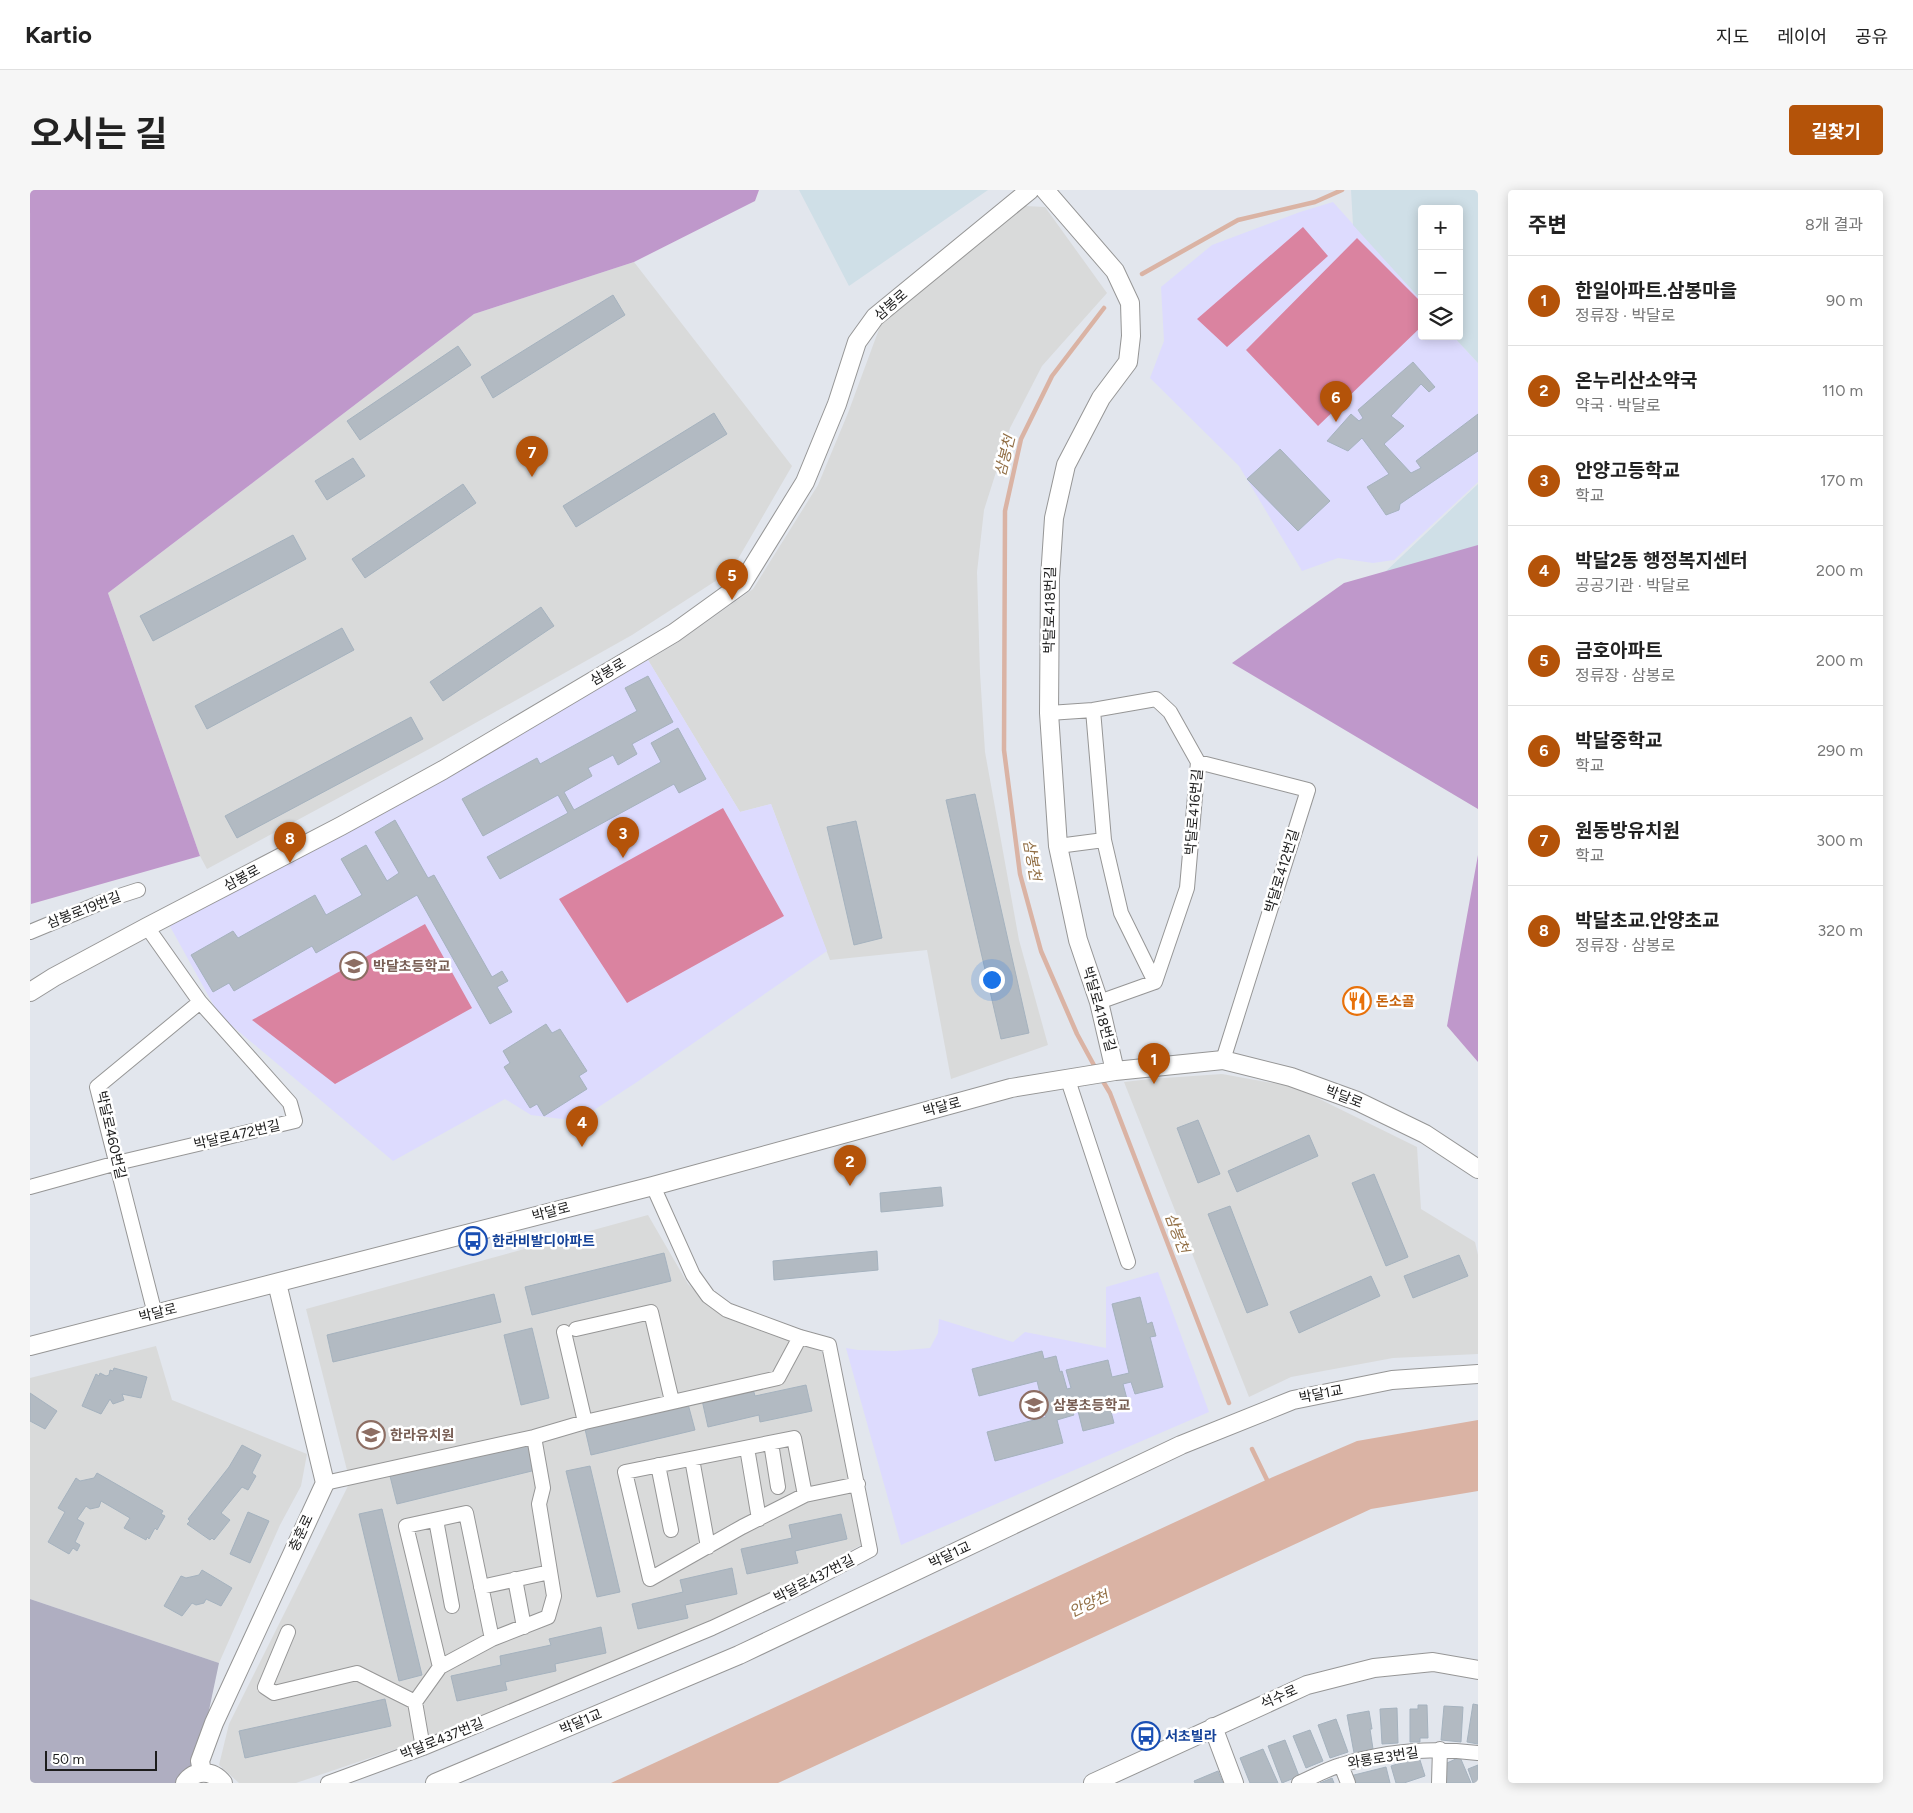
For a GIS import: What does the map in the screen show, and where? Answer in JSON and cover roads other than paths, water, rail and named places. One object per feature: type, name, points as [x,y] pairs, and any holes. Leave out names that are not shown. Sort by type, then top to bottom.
[{"type":"street","name":"삼봉로","points":[[30,992],[147,927],[444,770],[674,633],[742,584],[805,482],[837,404],[857,342],[875,317],[1030,190]]},
{"type":"street","name":"박달로418번길","points":[[1045,190],[1115,271],[1130,303],[1131,336],[1128,362],[1101,398],[1066,465],[1054,518],[1050,578],[1049,713],[1058,846],[1078,940],[1099,1002],[1112,1071]]},
{"type":"street","name":"박달로416번길","points":[[1049,713],[1093,710],[1156,699],[1170,712],[1198,762],[1187,888],[1155,982]]},
{"type":"street","points":[[1093,710],[1104,840],[1121,913],[1155,982],[1099,1002]]},
{"type":"street","name":"박달로412번길","points":[[1198,762],[1308,790],[1223,1060]]},
{"type":"street","points":[[1058,846],[1104,840]]},
{"type":"street","name":"삼봉로19번길","points":[[30,932],[107,900],[138,890]]},
{"type":"street","points":[[147,927],[200,1002]]},
{"type":"street","name":"박달로460번길","points":[[155,1314],[98,1087],[200,1002]]},
{"type":"street","name":"박달로472번길","points":[[30,1187],[118,1163],[295,1121],[290,1103],[200,1002]]},
{"type":"street","name":"박달로","points":[[30,1346],[653,1186],[1011,1088],[1112,1071],[1223,1060],[1290,1077],[1357,1101],[1424,1134],[1478,1168]]},
{"type":"street","points":[[1070,1079],[1128,1262]]},
{"type":"street","name":"박달로437번길","points":[[328,1783],[423,1748],[712,1628],[804,1585],[870,1550],[829,1345],[800,1337],[727,1310],[708,1296],[693,1275],[653,1186]]},
{"type":"street","points":[[277,1283],[325,1483],[534,1437],[585,1422],[778,1378],[800,1337]]},
{"type":"street","points":[[585,1422],[570,1330],[651,1312],[672,1401]]},
{"type":"street","name":"박달1교","points":[[435,1783],[739,1655],[1181,1446],[1293,1400],[1392,1380],[1478,1374]]},
{"type":"street","points":[[423,1748],[415,1702],[440,1667],[492,1639],[548,1617],[554,1596],[538,1504],[544,1488],[534,1437]]},
{"type":"street","points":[[805,1495],[794,1438],[625,1472],[650,1579],[805,1495],[858,1484]]},
{"type":"street","points":[[771,1442],[778,1487]]},
{"type":"street","points":[[747,1448],[759,1519]]},
{"type":"street","points":[[692,1458],[708,1547]]},
{"type":"street","points":[[658,1465],[670,1530]]},
{"type":"street","name":"충훈로","points":[[202,1772],[200,1761],[214,1723],[325,1483]]},
{"type":"street","points":[[440,1667],[406,1526],[466,1513],[492,1639]]},
{"type":"street","points":[[436,1520],[452,1606]]},
{"type":"street","points":[[481,1587],[550,1572]]},
{"type":"street","points":[[515,1580],[524,1627]]},
{"type":"street","points":[[288,1632],[265,1687],[274,1693],[357,1673],[415,1702]]},
{"type":"street","name":"석수로","points":[[1093,1783],[1307,1684],[1374,1668],[1433,1662],[1478,1670]]},
{"type":"street","points":[[1213,1727],[1234,1783]]},
{"type":"street","name":"와룡로3번길","points":[[1439,1783],[1440,1750]]},
{"type":"street","name":"와룡로3번길","points":[[1299,1783],[1341,1765],[1393,1754],[1440,1750],[1478,1753]]},
{"type":"street","points":[[1341,1765],[1348,1783]]},
{"type":"street","points":[[185,1783],[194,1775],[202,1772],[217,1776],[223,1783]]},
{"type":"water","name":"안양천","points":[[1478,1420],[1478,1491],[1371,1509],[778,1783],[611,1783],[1266,1480],[1357,1441]]},
{"type":"waterway","name":"삼봉천","points":[[1142,274],[1238,220],[1315,202],[1342,190]]},
{"type":"waterway","name":"삼봉천","points":[[1096,1069],[1077,1034],[1041,951],[1020,874],[1004,750],[1005,511],[1021,439],[1052,376],[1104,308]]},
{"type":"waterway","name":"삼봉천","points":[[1101,1078],[1110,1093],[1229,1403]]},
{"type":"waterway","name":"삼봉천","points":[[1252,1449],[1269,1484]]},
{"type":"place","name":"박달중학교","points":[[1336,422]]},
{"type":"place","name":"원동방유치원","points":[[532,477]]},
{"type":"place","name":"금호아파트","points":[[732,600]]},
{"type":"place","name":"안양고등학교","points":[[623,858]]},
{"type":"place","name":"박달초교.안양초교","points":[[290,863]]},
{"type":"place","name":"박달초등학교","points":[[354,966]]},
{"type":"place","name":"돈소골","points":[[1357,1001]]},
{"type":"place","name":"한일아파트.삼봉마을","points":[[1154,1084]]},
{"type":"place","name":"박달2동 행정복지센터","points":[[582,1147]]},
{"type":"place","name":"온누리산소약국","points":[[850,1186]]},
{"type":"place","name":"한라비발디아파트","points":[[473,1241]]},
{"type":"place","name":"삼봉초등학교","points":[[1034,1405]]},
{"type":"place","name":"한라유치원","points":[[371,1435]]},
{"type":"place","name":"서초빌라","points":[[1146,1736]]}]
